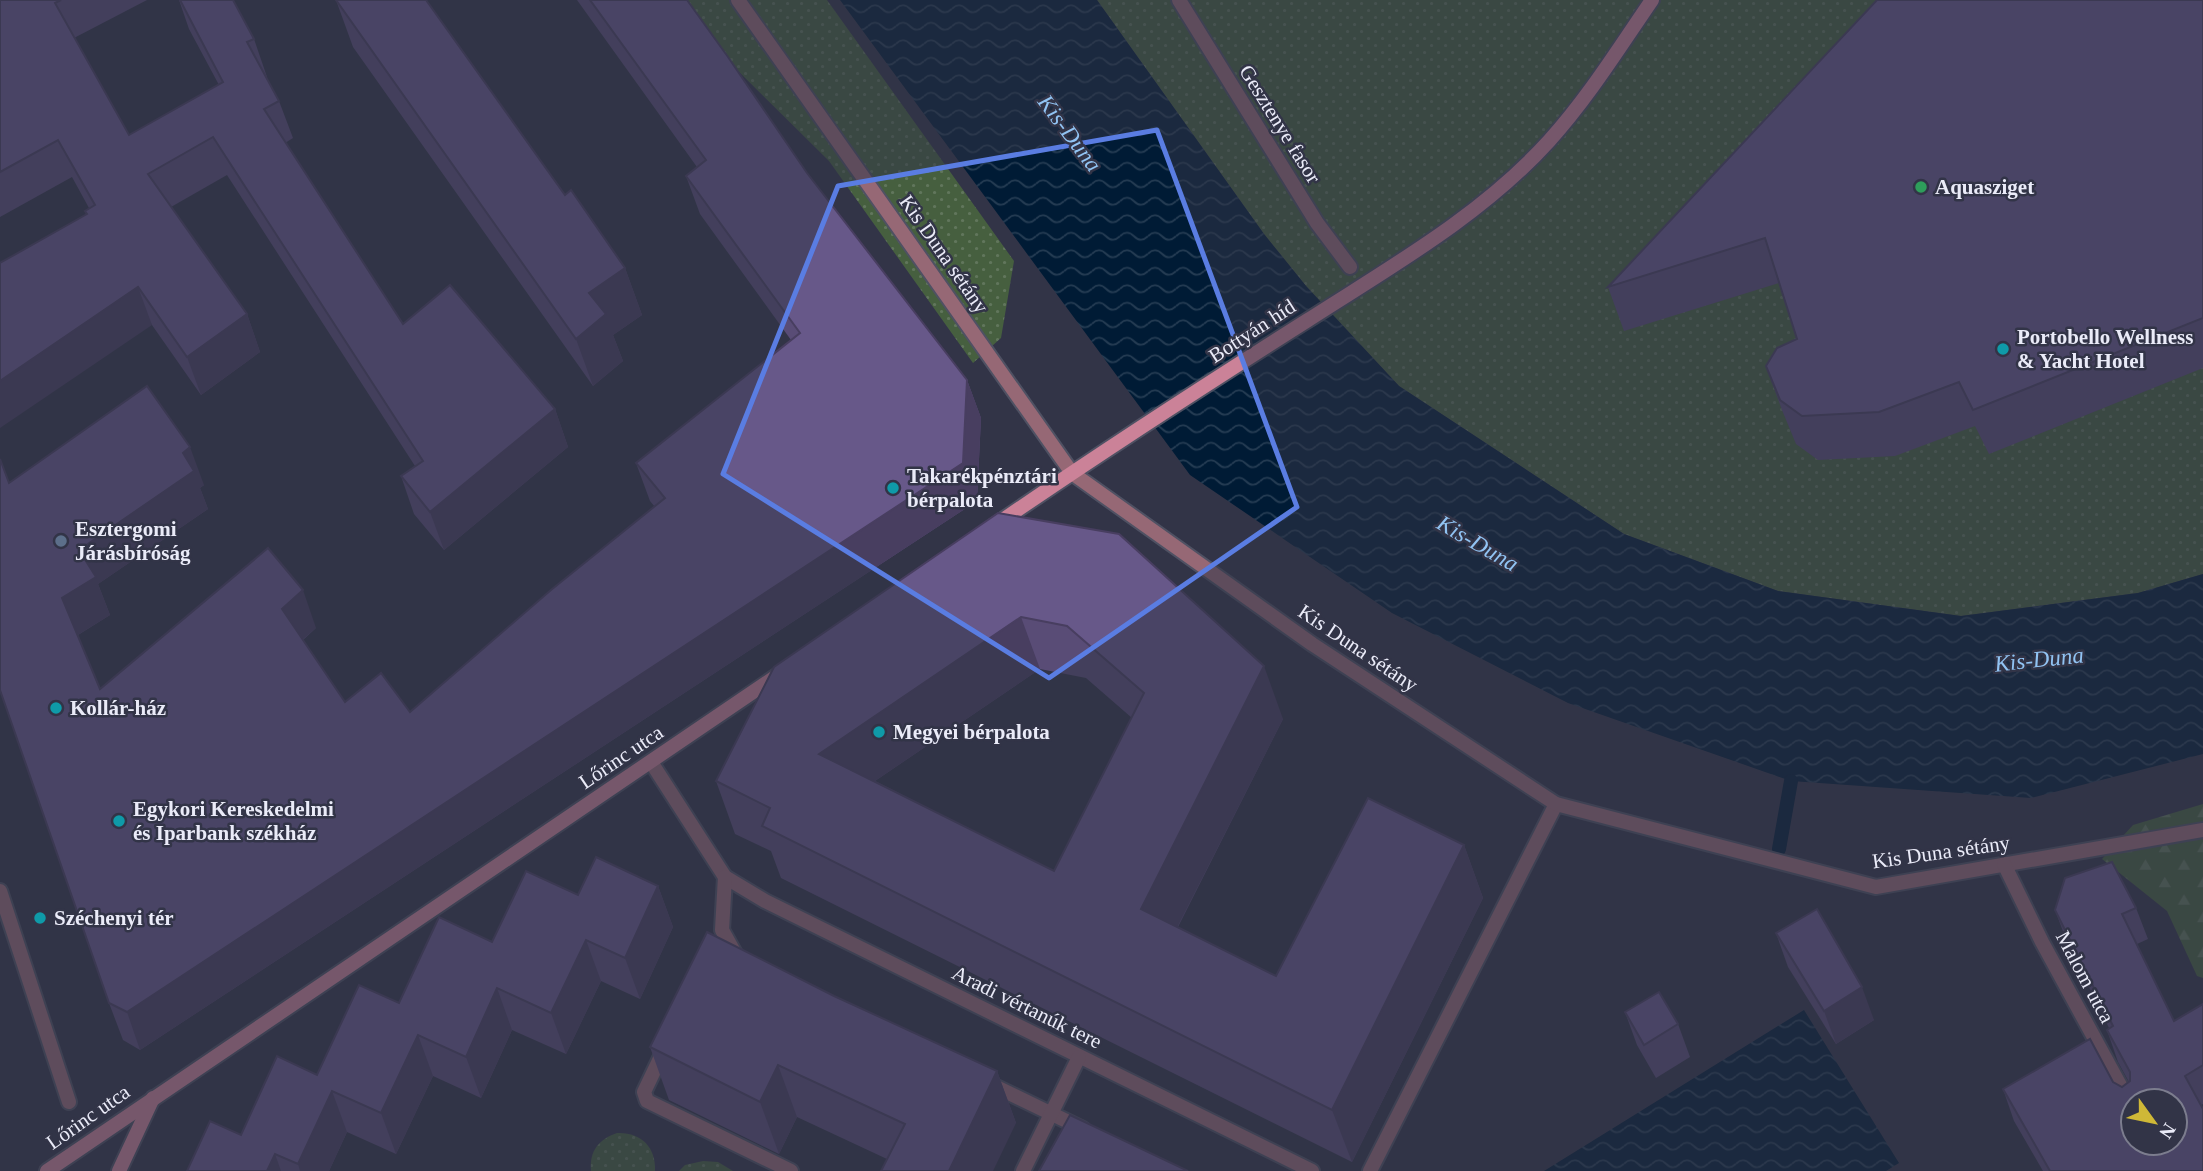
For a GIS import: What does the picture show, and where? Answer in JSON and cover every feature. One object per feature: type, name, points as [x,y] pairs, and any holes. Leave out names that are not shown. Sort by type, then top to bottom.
[{"type":"street","name":"Kis Duna sétány","points":[[738,0],[1072,473],[1312,644],[1556,804],[1876,887],[2203,830]]},
{"type":"street","name":"Gesztenye fasor","points":[[1179,0],[1317,223],[1350,267]]},
{"type":"street","name":"Bottyán híd","points":[[1072,473],[1417,250],[1498,191],[1549,141],[1590,90],[1652,0]]},
{"type":"street","points":[[981,535],[1072,473]]},
{"type":"street","name":"Lőrinc utca","points":[[47,1171],[799,660]]},
{"type":"street","name":"Aradi vértanúk tere","points":[[651,762],[724,877],[765,901],[1312,1171]]},
{"type":"street","points":[[1370,1171],[1556,804]]},
{"type":"street","name":"Malom utca","points":[[2004,864],[2042,942],[2121,1087]]},
{"type":"street","points":[[712,953],[722,930],[724,877]]},
{"type":"street","points":[[0,891],[69,1102]]},
{"type":"street","points":[[722,930],[737,958],[750,964]]},
{"type":"street","points":[[672,1034],[644,1092],[647,1101],[791,1171]]},
{"type":"street","points":[[1023,1171],[1079,1057]]},
{"type":"street","points":[[975,1076],[1098,1136]]},
{"type":"street","name":"Lőrinc utca","points":[[119,1171],[154,1097]]},
{"type":"highlighted area","points":[[1157,130],[1297,507],[1049,678],[723,474],[838,186]]},
{"type":"green space","points":[[683,0],[827,0],[1014,261],[1001,338],[973,363],[829,161],[728,61]]},
{"type":"green space","points":[[1097,0],[2203,0],[2203,574],[2138,593],[1961,616],[1778,591],[1624,534],[1399,386],[1306,286],[1264,234]]},
{"type":"green space","points":[[2203,804],[2203,978],[2197,976],[2167,911],[2102,859],[2133,825]]},
{"type":"green space","points":[[617,1133],[640,1138],[650,1148],[655,1171],[591,1171],[596,1147]]},
{"type":"green space","points":[[703,1161],[718,1162],[733,1171],[679,1171],[685,1165]]},
{"type":"water","name":"Kis-Duna","points":[[840,0],[1097,0],[1264,234],[1306,286],[1399,386],[1624,534],[1778,591],[1961,616],[2138,593],[2203,574],[2203,754],[2031,798],[1791,781],[1568,703],[1392,613],[1190,475]]},
{"type":"water","points":[[1804,1010],[1899,1163],[1886,1171],[1544,1171]]},
{"type":"building","points":[[0,0],[61,0],[55,3],[129,135],[223,82],[180,0],[233,0],[254,39],[247,42],[279,101],[264,109],[403,324],[450,285],[555,409],[430,512],[401,476],[423,461],[213,137],[148,174],[247,314],[187,357],[138,287],[0,381],[0,263],[87,214],[85,211],[95,205],[58,140],[0,172]]},
{"type":"building","points":[[336,0],[426,0],[565,195],[571,190],[625,268],[589,293],[606,314],[576,339]]},
{"type":"building","points":[[590,0],[687,0],[807,173],[967,380],[963,463],[127,1012],[109,1003],[0,690],[0,459],[9,483],[147,386],[190,447],[183,453],[194,471],[79,550],[96,577],[62,598],[100,689],[268,548],[303,590],[282,609],[345,702],[381,673],[410,712],[551,590],[665,498],[636,463],[800,333],[686,176],[706,160]]},
{"type":"building","points":[[1877,0],[2203,0],[2203,318],[1973,410],[1959,382],[1879,412],[1802,416],[1780,400],[1766,366],[1777,348],[1797,339],[1765,238],[1608,287]]},
{"type":"building","points":[[998,513],[1119,534],[1264,666],[1141,909],[1276,976],[1368,798],[1464,845],[1332,1110],[762,826],[770,808],[716,781],[774,667]],"holes":[[[1021,617],[1067,626],[1144,693],[1054,871],[819,754]]]},
{"type":"building","points":[[596,857],[658,886],[625,958],[586,940],[551,1013],[497,988],[466,1057],[418,1035],[381,1113],[332,1091],[298,1164],[275,1154],[267,1171],[187,1171],[210,1121],[241,1135],[277,1056],[317,1075],[359,985],[399,1003],[439,917],[492,942],[526,871],[578,895]]},
{"type":"building","points":[[2112,862],[2136,908],[2122,914],[2174,1021],[2203,1004],[2203,1065],[2185,1076],[2203,1109],[2203,1171],[2050,1171],[2003,1089],[2090,1039],[2113,1082],[2122,1087],[2130,1081],[2130,1072],[2107,1030],[2113,1026],[2055,910],[2065,878]]},
{"type":"building","points":[[1817,909],[1862,987],[1824,1011],[1776,933]]},
{"type":"building","points":[[707,932],[834,996],[997,1071],[949,1171],[881,1171],[905,1124],[778,1065],[760,1102],[650,1047]]},
{"type":"building","points":[[1659,992],[1678,1024],[1644,1045],[1625,1012]]},
{"type":"building","points":[[1070,1115],[1188,1171],[1039,1171]]},
{"type":"waterway","points":[[1779,849],[1791,781]]},
{"type":"place","name":"Aquasziget","points":[[1921,187]]},
{"type":"place","name":"Portobello Wellness & Yacht Hotel","points":[[2003,349]]},
{"type":"place","name":"Takarékpénztári bérpalota","points":[[893,488]]},
{"type":"place","name":"Esztergomi Járásbíróság","points":[[61,541]]},
{"type":"place","name":"Kollár-ház","points":[[56,708]]},
{"type":"place","name":"Megyei bérpalota","points":[[879,732]]},
{"type":"place","name":"Egykori Kereskedelmi és Iparbank székház","points":[[119,821]]},
{"type":"place","name":"Széchenyi tér","points":[[40,918]]}]
